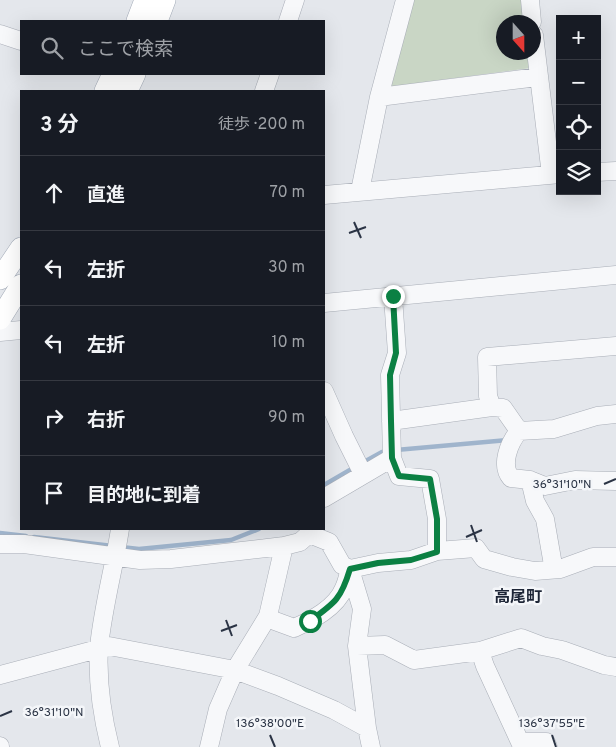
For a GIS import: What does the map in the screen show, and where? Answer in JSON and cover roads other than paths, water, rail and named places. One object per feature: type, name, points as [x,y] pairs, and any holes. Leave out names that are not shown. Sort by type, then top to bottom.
[{"type":"main road","points":[[137,20],[145,0]]},
{"type":"main road","points":[[158,20],[165,0]]},
{"type":"main road","points":[[105,90],[113,75]]},
{"type":"main road","points":[[127,90],[135,75]]},
{"type":"main road","points":[[0,280],[20,250]]},
{"type":"main road","points":[[0,319],[20,287]]},
{"type":"street","points":[[288,20],[295,0]]},
{"type":"street","points":[[360,192],[379,97],[405,0]]},
{"type":"street","points":[[530,0],[531,15]]},
{"type":"street","points":[[0,34],[20,41]]},
{"type":"street","points":[[325,195],[556,175],[536,60]]},
{"type":"street","points":[[264,90],[270,75]]},
{"type":"street","points":[[379,97],[538,77]]},
{"type":"street","points":[[601,172],[616,171]]},
{"type":"street","points":[[325,303],[616,275]]},
{"type":"street","points":[[393,296],[396,353],[390,375],[392,458],[399,476],[430,479],[437,519],[437,552]]},
{"type":"street","points":[[0,332],[20,330]]},
{"type":"street","points":[[492,406],[488,396],[487,357],[616,346]]},
{"type":"street","points":[[325,393],[363,474]]},
{"type":"street","points":[[391,421],[492,406],[503,408],[519,431]]},
{"type":"street","points":[[616,414],[597,416],[554,429],[519,431],[510,442],[506,465],[506,473],[511,478],[530,480],[546,486],[575,480],[616,481]]},
{"type":"street","points":[[325,497],[392,458]]},
{"type":"street","points":[[530,480],[535,501],[545,519],[553,564],[560,569]]},
{"type":"street","points":[[110,747],[105,728],[100,691],[99,648],[120,530]]},
{"type":"street","points":[[0,544],[24,537],[140,560],[171,559],[284,546],[300,542],[309,531],[329,542],[342,565],[350,569],[378,563],[411,560],[437,552],[476,548],[484,559],[535,571],[560,569],[593,557],[615,562]]},
{"type":"street","points":[[209,747],[218,709],[235,670],[268,616],[284,546]]},
{"type":"street","points":[[268,616],[275,621],[294,628],[310,621],[333,604],[344,589],[350,569]]},
{"type":"street","points":[[350,569],[362,609],[358,646],[370,747]]},
{"type":"street","points":[[358,646],[385,645],[414,660],[480,652],[521,638],[542,646],[562,650],[604,666],[616,667]]},
{"type":"street","points":[[0,675],[109,646],[235,670],[334,710],[367,728]]},
{"type":"street","points":[[480,652],[520,742],[546,742],[548,747]]},
{"type":"waterway","points":[[396,450],[508,440]]},
{"type":"waterway","points":[[362,463],[382,452],[389,451]]},
{"type":"waterway","points":[[325,484],[355,467]]},
{"type":"waterway","points":[[121,547],[139,549],[231,540],[256,530]]},
{"type":"waterway","points":[[0,533],[26,536]]},
{"type":"waterway","points":[[34,537],[113,546]]},
{"type":"district","name":"高尾町","points":[[518,598]]}]
